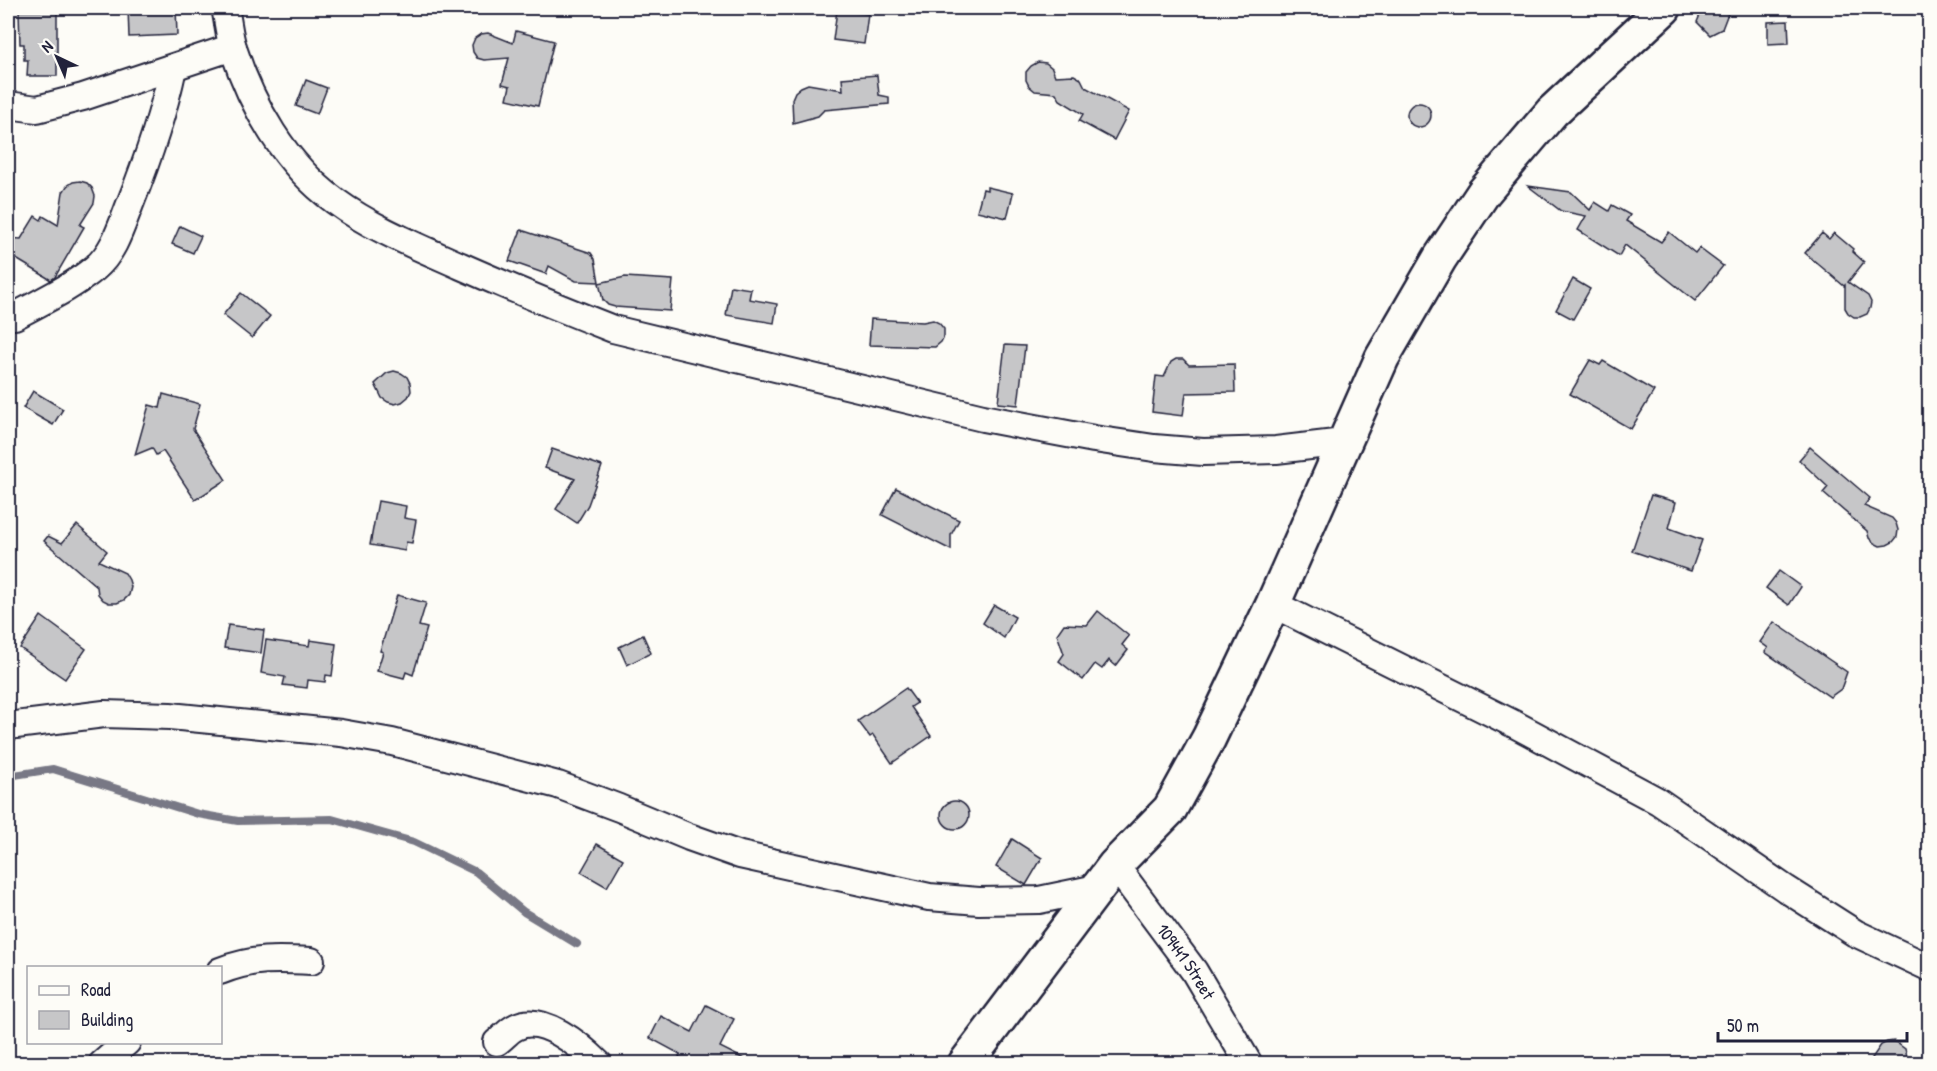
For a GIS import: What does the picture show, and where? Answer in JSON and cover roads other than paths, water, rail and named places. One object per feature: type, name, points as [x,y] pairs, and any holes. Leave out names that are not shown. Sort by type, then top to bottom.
[{"type":"street","points":[[225,8],[233,47],[261,113],[278,142],[308,177],[336,202],[383,230],[564,310],[613,329],[983,417],[1094,439],[1154,448],[1203,452],[1276,450],[1344,442]]},
{"type":"street","points":[[8,726],[104,714],[170,716],[341,733],[382,740],[558,785],[740,855],[929,897],[979,901],[1039,900],[1092,889],[1170,809],[1209,738],[1273,604],[1382,358],[1414,301],[1484,192],[1552,112],[1664,8]]},
{"type":"street","points":[[8,105],[38,109],[83,97],[233,47]]},
{"type":"street","points":[[15,315],[69,287],[96,267],[107,254],[117,237],[154,143],[173,68]]},
{"type":"street","points":[[1273,604],[1516,725],[1658,801],[1786,889],[1855,933],[1929,968]]},
{"type":"street","points":[[965,1064],[1115,865]]},
{"type":"street","name":"109441 Street","points":[[1115,865],[1194,971],[1249,1064]]},
{"type":"street","points":[[222,970],[269,958],[310,961]]},
{"type":"street","points":[[497,1042],[516,1027],[531,1023],[546,1025],[599,1064]]},
{"type":"street","points":[[102,1064],[125,1044]]},
{"type":"waterway","points":[[8,776],[53,769],[198,814],[238,821],[332,819],[414,842],[476,872],[524,912],[577,944]]}]
